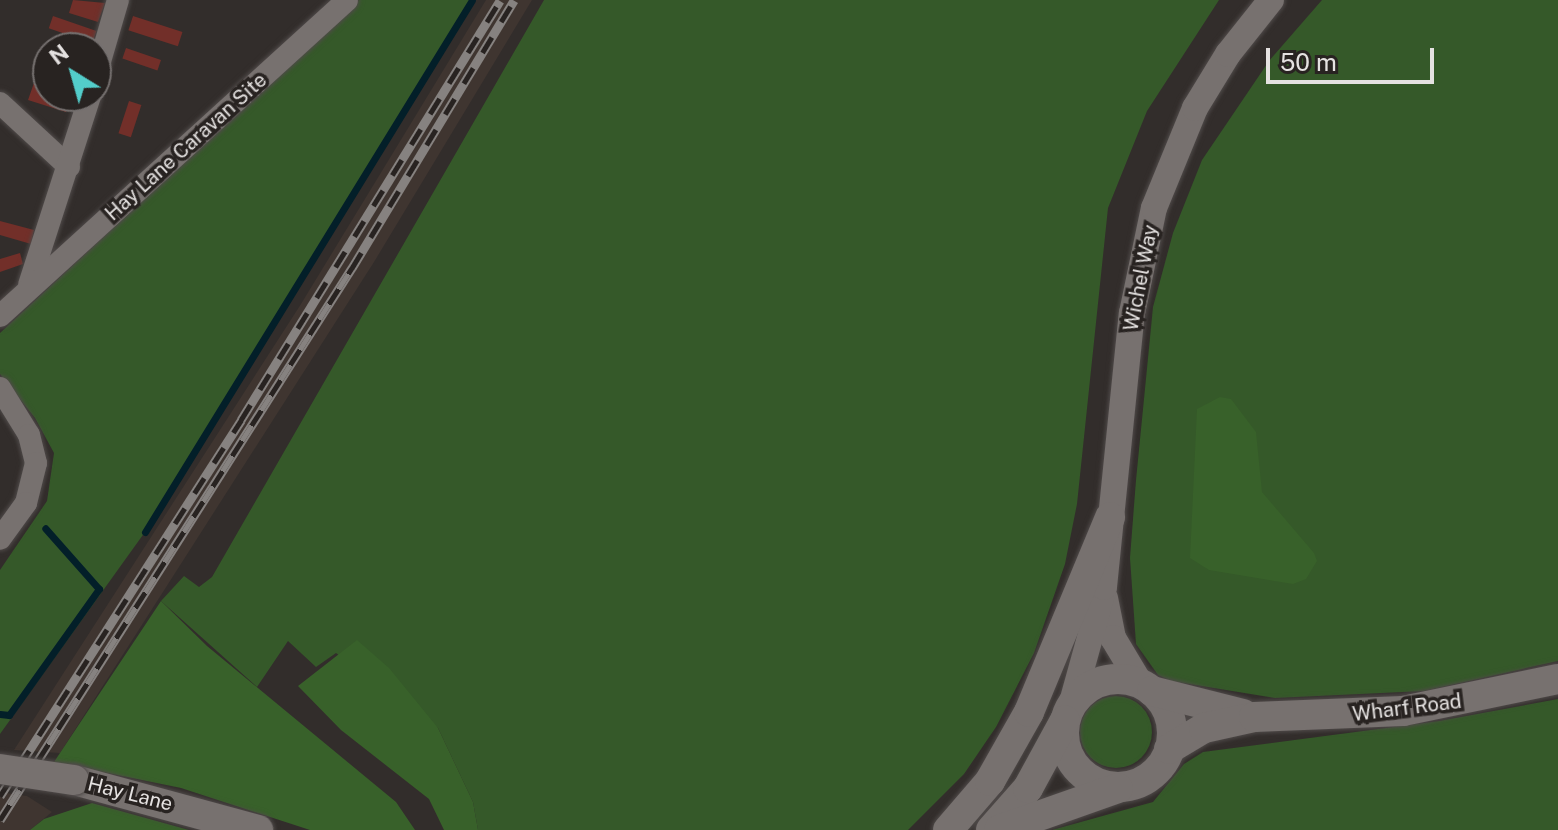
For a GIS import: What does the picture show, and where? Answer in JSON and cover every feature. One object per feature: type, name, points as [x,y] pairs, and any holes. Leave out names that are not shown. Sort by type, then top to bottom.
[{"type":"main road","points":[[948,830],[990,781],[1023,724],[1110,517]]},
{"type":"main road","name":"Wharf Road","points":[[991,830],[1028,788],[1068,713],[1097,682],[1118,679],[1254,717]]},
{"type":"main road","name":"Wharf Road","points":[[999,830],[1155,772],[1169,749],[1204,728],[1254,717],[1403,711],[1558,679]]},
{"type":"main road","points":[[1146,687],[1168,714],[1169,749]]},
{"type":"main road","points":[[1068,713],[1066,748],[1075,766],[1097,783],[1124,786]]},
{"type":"main road","name":"Hay Lane","points":[[0,769],[74,780],[258,830]]},
{"type":"street","points":[[109,32],[118,0]]},
{"type":"street","name":"Hay Lane Caravan Site","points":[[0,316],[347,0]]},
{"type":"street","name":"Wichel Way","points":[[1068,713],[1104,587],[1136,290],[1154,208],[1195,108],[1228,54],[1271,0]]},
{"type":"street","points":[[0,103],[69,167]]},
{"type":"street","name":"Hay Lane Caravan Site","points":[[25,293],[39,266],[85,112]]},
{"type":"street","points":[[0,388],[24,425],[36,463],[26,503],[0,539]]},
{"type":"street","name":"Wichel Way","points":[[1104,587],[1113,638],[1146,687]]},
{"type":"shaded area","points":[[486,0],[532,0],[374,262],[60,753],[14,750],[301,304]]},
{"type":"shaded area","points":[[0,792],[27,796],[52,812],[30,830],[0,830]]},
{"type":"green space","points":[[359,0],[472,0],[145,532],[0,734],[0,570],[47,501],[54,453],[35,418],[0,374],[0,333]]},
{"type":"green space","points":[[544,0],[1219,0],[1147,111],[1108,208],[1077,504],[1065,564],[1034,653],[996,727],[964,774],[908,830],[478,830],[473,802],[438,728],[336,653],[316,667],[288,641],[257,687],[161,601],[184,576],[199,587],[212,577]]},
{"type":"green space","points":[[1322,0],[1558,0],[1558,661],[1424,691],[1275,698],[1171,681],[1158,675],[1136,644],[1130,558],[1136,480],[1153,307],[1173,233],[1202,160],[1269,61]]},
{"type":"green space","points":[[1220,397],[1231,399],[1256,432],[1262,492],[1314,553],[1317,561],[1306,579],[1293,584],[1209,570],[1190,558],[1197,409]]},
{"type":"green space","points":[[161,601],[207,646],[396,802],[415,830],[310,830],[181,788],[54,762]]},
{"type":"green space","points":[[357,640],[389,668],[438,728],[473,802],[478,830],[444,830],[429,799],[341,730],[298,686]]},
{"type":"green space","points":[[1123,696],[1142,706],[1150,718],[1150,746],[1142,758],[1130,766],[1109,768],[1090,758],[1082,746],[1080,725],[1090,706],[1102,698]]},
{"type":"green space","points":[[1558,699],[1558,830],[1052,830],[1153,802],[1184,764],[1203,752],[1439,721]]},
{"type":"green space","points":[[92,803],[189,830],[30,830],[44,819]]},
{"type":"building","points":[[73,0],[105,3],[98,22],[69,13]]},
{"type":"building","points":[[53,16],[96,31],[96,32],[60,32],[49,28]]},
{"type":"building","points":[[133,16],[182,32],[178,46],[128,30]]},
{"type":"building","points":[[126,48],[161,60],[157,70],[122,58]]},
{"type":"building","points":[[129,101],[141,105],[131,137],[118,133]]},
{"type":"building","points":[[0,221],[34,230],[31,244],[0,235]]},
{"type":"building","points":[[20,253],[23,264],[0,272],[0,259]]},
{"type":"waterway","points":[[145,532],[472,0]]},
{"type":"waterway","points":[[0,714],[9,715],[99,589],[45,528]]},
{"type":"railway","points":[[0,796],[241,420],[500,0]]},
{"type":"railway","points":[[0,820],[352,268],[514,0]]}]
